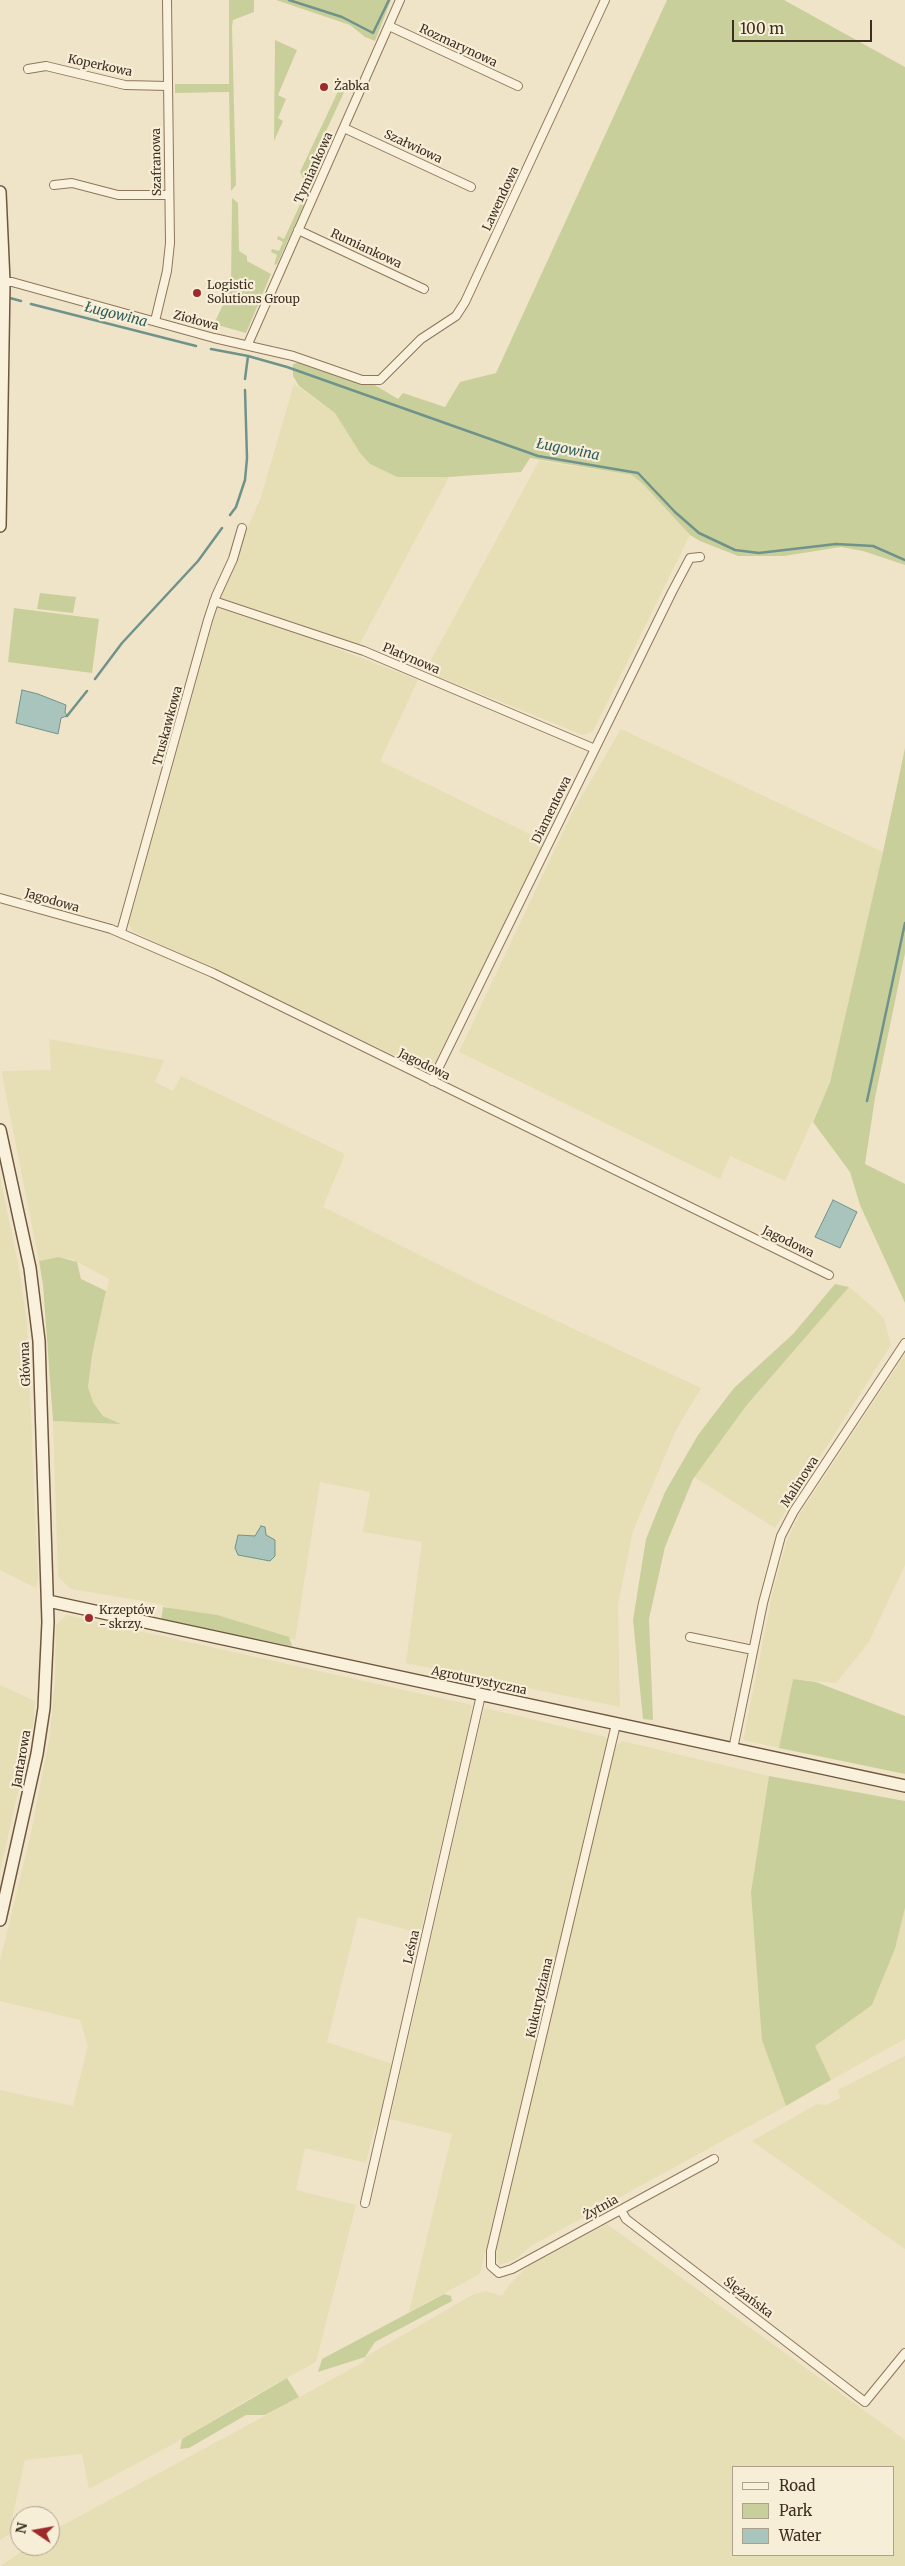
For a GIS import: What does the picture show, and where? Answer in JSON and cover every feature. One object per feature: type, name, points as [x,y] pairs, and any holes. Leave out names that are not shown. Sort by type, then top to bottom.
[{"type":"street","name":"Szafranowa","points":[[155,321],[169,258],[167,0]]},
{"type":"street","name":"Tymiankowa","points":[[248,344],[400,0]]},
{"type":"street","name":"Lawendowa","points":[[380,380],[391,372],[421,339],[456,316],[466,302],[606,0]]},
{"type":"street","name":"Rozmarynowa","points":[[389,26],[518,86]]},
{"type":"street","name":"Koperkowa","points":[[28,69],[46,66],[124,85],[168,86]]},
{"type":"street","name":"Szałwiowa","points":[[344,128],[471,187]]},
{"type":"street","points":[[54,186],[72,183],[118,195],[169,195]]},
{"type":"street","points":[[0,192],[4,282],[0,526]]},
{"type":"street","name":"Rumiankowa","points":[[298,230],[424,288]]},
{"type":"street","name":"Ziołowa","points":[[4,282],[214,338],[248,344],[311,361],[362,380],[380,380]]},
{"type":"street","name":"Truskawkowa","points":[[121,932],[214,601],[233,559],[242,528]]},
{"type":"street","name":"Diamentowa","points":[[432,1081],[594,749],[690,558],[700,557]]},
{"type":"street","name":"Platynowa","points":[[214,601],[364,651],[594,749]]},
{"type":"street","name":"Jagodowa","points":[[0,898],[121,932],[213,973],[829,1274]]},
{"type":"street","name":"Główna","points":[[0,1130],[30,1268],[39,1341],[48,1601]]},
{"type":"street","name":"Malinowa","points":[[733,1749],[772,1563],[786,1525],[905,1343]]},
{"type":"street","name":"Agroturystyczna","points":[[48,1601],[905,1786]]},
{"type":"street","name":"Jantarowa","points":[[0,1920],[37,1754],[45,1691],[48,1601]]},
{"type":"street","points":[[690,1637],[753,1650]]},
{"type":"street","name":"Leśna","points":[[365,2203],[481,1695]]},
{"type":"street","name":"Kukurydziana","points":[[499,2273],[491,2266],[491,2251],[616,1724]]},
{"type":"street","name":"Żytnia","points":[[499,2273],[512,2269],[714,2159]]},
{"type":"street","name":"Ślężańska","points":[[621,2210],[626,2219],[864,2402],[905,2353]]},
{"type":"shaded area","points":[[294,384],[335,413],[360,453],[370,464],[397,477],[449,477],[358,647],[285,620],[217,599],[261,497]]},
{"type":"shaded area","points":[[539,461],[632,475],[644,485],[690,535],[593,731],[583,735],[425,671]]},
{"type":"shaded area","points":[[217,608],[307,637],[418,680],[380,761],[546,842],[430,1072],[132,931],[129,923]]},
{"type":"shaded area","points":[[621,729],[883,852],[830,1082],[785,1181],[730,1156],[720,1179],[459,1052],[574,809]]},
{"type":"shaded area","points":[[49,1039],[164,1060],[155,1082],[173,1091],[181,1076],[345,1154],[323,1207],[486,1288],[701,1388],[676,1430],[633,1531],[618,1604],[620,1707],[406,1663],[422,1542],[363,1532],[370,1492],[320,1482],[295,1640],[149,1602],[71,1589],[58,1577],[53,1421],[119,1423],[103,1416],[93,1402],[88,1387],[92,1355],[109,1279],[72,1259],[59,1257],[39,1261],[5,1090],[2,1071],[51,1070]]},
{"type":"shaded area","points":[[0,1176],[20,1273],[27,1324],[38,1580],[36,1588],[0,1570]]},
{"type":"shaded area","points":[[849,1287],[884,1319],[891,1345],[775,1528],[694,1477],[746,1406]]},
{"type":"shaded area","points":[[905,1354],[905,1565],[869,1642],[836,1683],[793,1679],[779,1748],[743,1740],[773,1590],[787,1540],[799,1515]]},
{"type":"shaded area","points":[[67,1615],[472,1705],[467,1736],[420,1933],[358,1917],[327,2042],[393,2064],[382,2115],[374,2130],[366,2163],[305,2148],[296,2190],[356,2205],[316,2362],[250,2398],[177,2442],[89,2489],[82,2454],[25,2460],[15,2506],[10,2506],[10,2534],[0,2540],[0,2090],[73,2106],[88,2046],[80,2020],[0,2001],[0,1961],[31,1833],[50,1735],[55,1679],[56,1625]]},
{"type":"shaded area","points":[[0,1685],[35,1701],[33,1726],[0,1872]]},
{"type":"shaded area","points":[[485,1708],[606,1737],[607,1742],[480,2274],[409,2312],[452,2134],[390,2119]]},
{"type":"shaded area","points":[[622,1741],[769,1776],[751,1892],[774,2074],[786,2106],[531,2246],[516,2259],[499,2265],[495,2257],[604,1792],[616,1746]]},
{"type":"shaded area","points":[[905,1908],[905,2039],[831,2080],[814,2046],[872,2005],[895,1949]]},
{"type":"shaded area","points":[[905,2056],[905,2249],[752,2141],[817,2104],[826,2105],[840,2098],[838,2090]]},
{"type":"shaded area","points":[[607,2224],[905,2440],[905,2566],[0,2566],[15,2556],[60,2556],[60,2527],[364,2362],[365,2357],[472,2295],[486,2291],[502,2296],[509,2285],[527,2267]]},
{"type":"green space","points":[[229,0],[254,0],[254,12],[233,20],[232,27],[236,185],[231,191],[229,92],[175,93],[175,84],[229,84]]},
{"type":"green space","points":[[276,0],[391,0],[375,41],[365,37],[350,25]]},
{"type":"green space","points":[[667,0],[784,0],[905,67],[905,565],[863,551],[841,547],[784,556],[738,556],[690,535],[644,485],[632,475],[530,458],[521,472],[449,477],[397,477],[370,464],[360,453],[335,413],[299,386],[293,376],[293,364],[302,362],[363,385],[373,384],[398,399],[403,393],[445,407],[460,382],[496,373]]},
{"type":"green space","points":[[275,40],[297,50],[278,95],[286,99],[278,118],[283,121],[274,141]]},
{"type":"green space","points":[[341,85],[346,88],[321,142],[328,145],[326,148],[320,146],[305,176],[312,180],[313,185],[277,264],[274,265],[277,255],[271,252],[272,249],[279,251],[283,242],[277,239],[278,236],[284,239],[310,183],[304,180],[300,172]]},
{"type":"green space","points":[[232,198],[238,203],[239,251],[247,256],[247,261],[271,274],[246,333],[214,324],[231,287]]},
{"type":"green space","points":[[40,593],[76,597],[73,613],[37,609]]},
{"type":"green space","points":[[14,608],[99,619],[92,673],[8,662]]},
{"type":"green space","points":[[905,748],[905,953],[875,1098],[865,1164],[905,1184],[905,1303],[860,1205],[850,1172],[813,1122],[830,1082]]},
{"type":"green space","points":[[59,1257],[77,1262],[81,1279],[106,1291],[92,1355],[88,1387],[93,1402],[103,1416],[121,1424],[53,1421],[43,1285],[39,1261]]},
{"type":"green space","points":[[835,1284],[849,1287],[746,1406],[693,1479],[665,1547],[649,1619],[653,1720],[643,1719],[633,1620],[646,1539],[665,1492],[698,1435],[734,1388],[793,1334]]},
{"type":"green space","points":[[163,1607],[217,1615],[289,1637],[292,1646],[161,1620]]},
{"type":"green space","points":[[793,1679],[816,1682],[905,1716],[905,1774],[779,1748]]},
{"type":"green space","points":[[769,1776],[905,1801],[905,1908],[895,1949],[872,2005],[815,2046],[831,2080],[786,2106],[762,2040],[751,1892]]},
{"type":"green space","points":[[444,2294],[451,2296],[452,2301],[375,2342],[365,2357],[318,2372],[322,2359]]},
{"type":"green space","points":[[287,2378],[299,2397],[265,2415],[246,2415],[189,2448],[180,2449],[182,2439]]},
{"type":"water","points":[[22,690],[66,705],[65,712],[67,716],[61,718],[58,734],[16,723]]},
{"type":"water","points":[[833,1200],[857,1212],[840,1248],[815,1237]]},
{"type":"water","points":[[261,1526],[265,1527],[266,1535],[275,1540],[275,1556],[270,1561],[238,1555],[235,1548],[238,1535],[255,1536]]},
{"type":"waterway","points":[[289,0],[342,17],[373,33],[389,0]]},
{"type":"waterway","name":"Ługowina","points":[[10,298],[21,301]]},
{"type":"waterway","name":"Ługowina","points":[[31,304],[196,346]]},
{"type":"waterway","name":"Ługowina","points":[[211,349],[248,356],[287,367],[538,456],[638,473],[675,512],[699,533],[735,550],[759,553],[836,544],[873,546],[905,560]]},
{"type":"waterway","points":[[245,379],[248,356]]},
{"type":"waterway","points":[[230,515],[236,507],[245,480],[247,458],[245,390]]},
{"type":"waterway","points":[[95,679],[122,643],[198,561],[222,528]]},
{"type":"waterway","points":[[67,716],[87,691]]},
{"type":"waterway","points":[[867,1101],[905,923]]},
{"type":"place","name":"Żabka","points":[[324,87]]},
{"type":"place","name":"Logistic Solutions Group","points":[[197,293]]},
{"type":"place","name":"Krzeptów - skrzy.","points":[[89,1618]]}]
